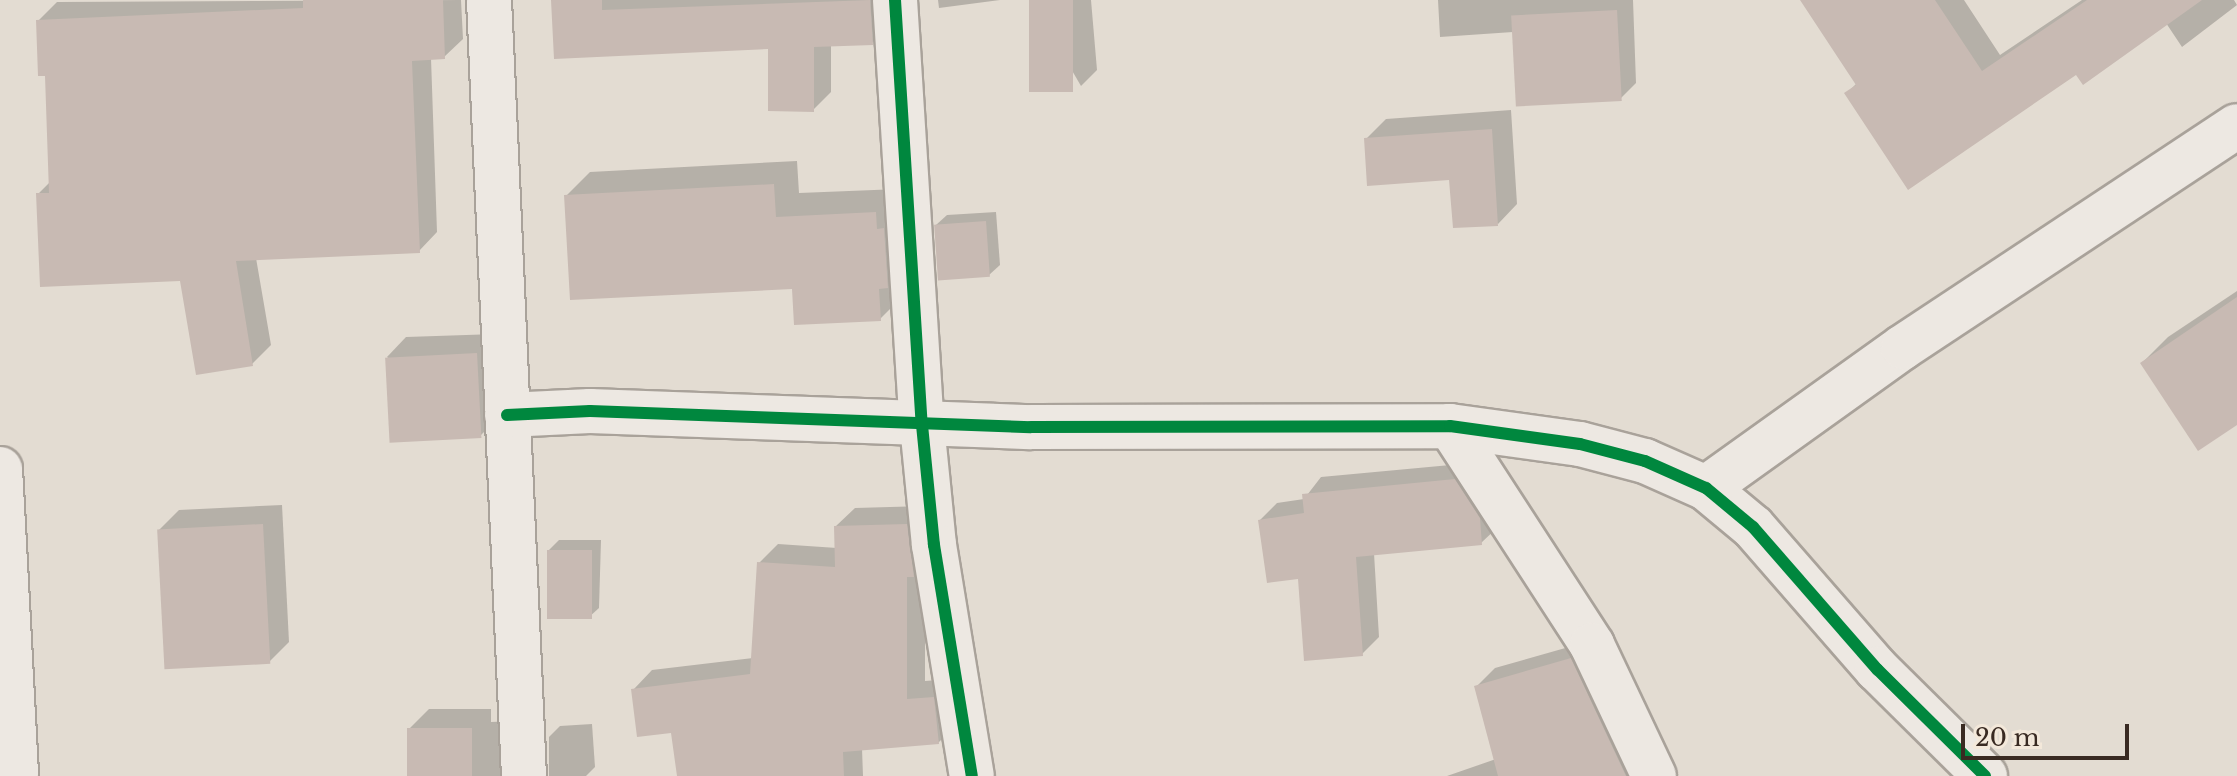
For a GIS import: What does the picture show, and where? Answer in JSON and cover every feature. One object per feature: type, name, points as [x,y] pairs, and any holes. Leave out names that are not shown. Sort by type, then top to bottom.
[{"type":"street","points":[[489,0],[524,776]]},
{"type":"street","points":[[895,0],[922,425],[938,575],[972,776]]},
{"type":"street","points":[[1706,488],[1903,347],[2237,126]]},
{"type":"street","points":[[507,415],[590,411],[922,425],[1450,426],[1580,444],[1645,461],[1706,488],[1753,527],[1877,669],[1985,776]]},
{"type":"street","points":[[1450,426],[1592,645],[1654,776]]},
{"type":"street","points":[[0,469],[16,776]]},
{"type":"building","points":[[303,0],[443,0],[445,59],[412,61],[420,253],[236,261],[253,366],[196,375],[180,281],[40,287],[36,193],[49,193],[45,76],[38,76],[36,20],[303,8]]},
{"type":"building","points":[[551,0],[602,0],[602,10],[870,0],[873,45],[814,47],[814,112],[768,111],[768,49],[554,59]]},
{"type":"building","points":[[1029,0],[1073,0],[1073,92],[1029,92]]},
{"type":"building","points":[[1800,0],[1935,0],[1982,71],[2087,0],[2202,0],[2083,85],[2076,75],[1908,190],[1844,93],[1856,85]]},
{"type":"building","points":[[1617,10],[1622,101],[1516,106],[1511,16]]},
{"type":"building","points":[[1492,129],[1498,226],[1453,228],[1449,180],[1367,186],[1364,138]]},
{"type":"building","points":[[774,184],[776,217],[876,212],[877,229],[884,228],[888,288],[879,289],[881,321],[794,325],[792,289],[570,300],[564,195]]},
{"type":"building","points":[[986,221],[990,277],[938,280],[934,225]]},
{"type":"building","points":[[2237,297],[2237,425],[2198,451],[2140,363]]},
{"type":"building","points":[[477,353],[481,438],[390,443],[385,358]]},
{"type":"building","points":[[1455,479],[1480,518],[1482,545],[1356,557],[1363,656],[1304,661],[1298,579],[1267,583],[1258,520],[1304,513],[1302,494]]},
{"type":"building","points":[[263,524],[270,664],[164,669],[157,530]]},
{"type":"building","points":[[907,524],[914,577],[907,577],[907,699],[934,697],[939,744],[843,752],[844,776],[677,776],[671,733],[637,737],[631,689],[750,674],[757,562],[835,567],[834,526]]},
{"type":"building","points":[[547,550],[592,550],[592,619],[547,619]]},
{"type":"building","points":[[1571,658],[1626,776],[1498,776],[1474,686]]},
{"type":"building","points":[[407,728],[472,728],[472,776],[407,776]]},
{"type":"cycle path","points":[[895,0],[922,425],[934,545],[972,776]]},
{"type":"cycle path","points":[[507,415],[590,411],[1031,427],[1450,426],[1580,444],[1645,461],[1706,488],[1753,527],[1877,669],[1985,776]]}]
